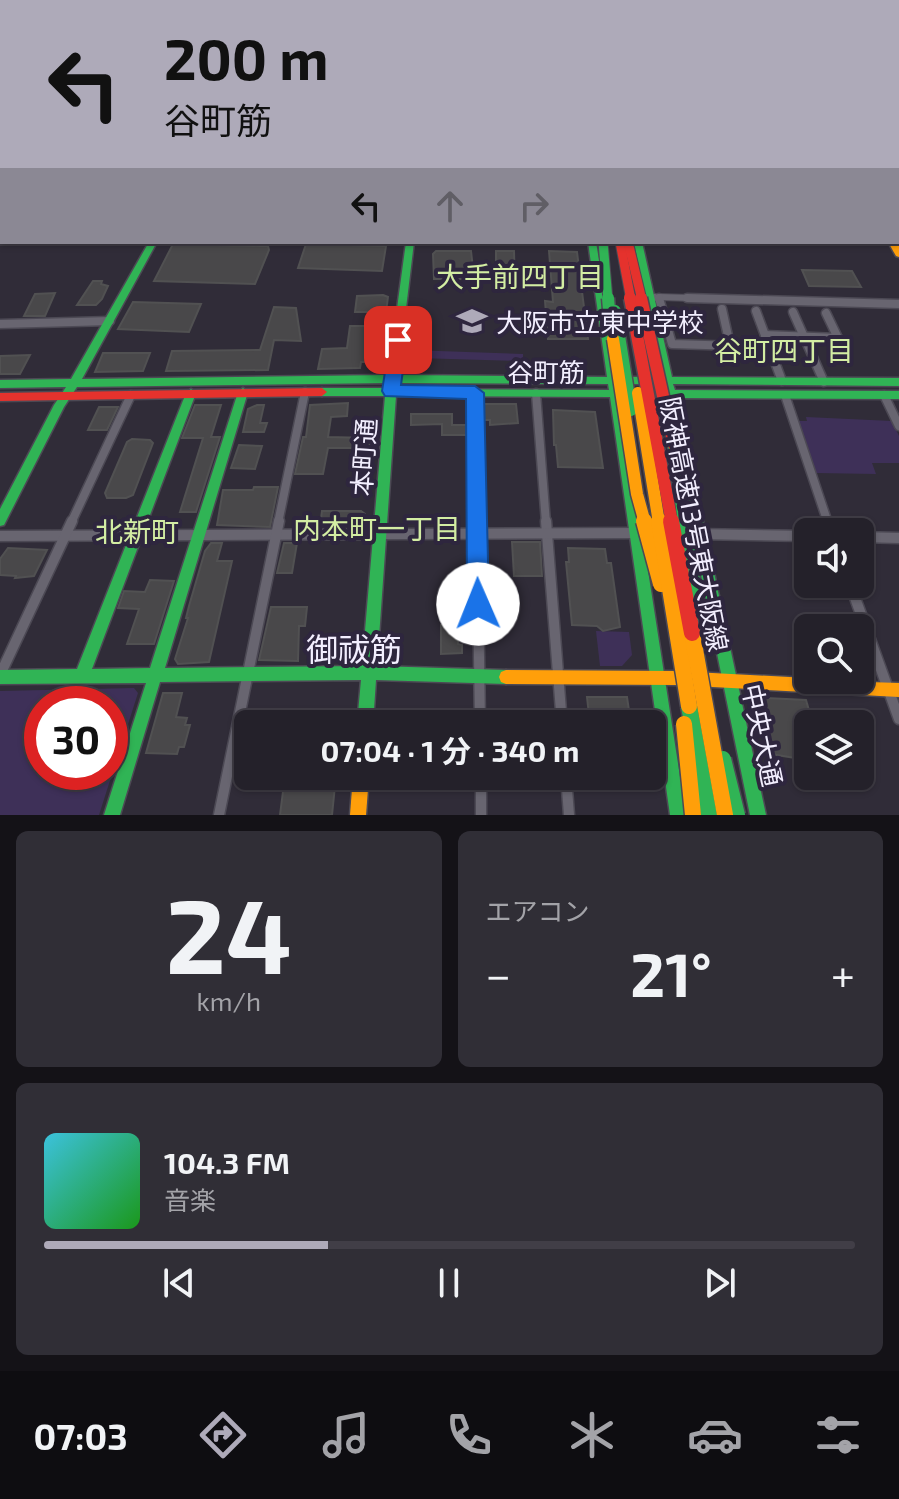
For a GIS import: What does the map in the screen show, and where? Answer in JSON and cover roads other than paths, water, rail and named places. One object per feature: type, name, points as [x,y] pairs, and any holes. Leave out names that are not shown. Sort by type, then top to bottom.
[{"type":"main road","points":[[0,521],[65,395],[152,244]]},
{"type":"main road","name":"本町通","points":[[366,710],[392,385],[410,244]]},
{"type":"main road","points":[[592,244],[678,815]]},
{"type":"main road","points":[[603,244],[634,428],[660,539]]},
{"type":"main road","name":"阪神高速13号東大阪線","points":[[612,244],[707,815]]},
{"type":"main road","name":"阪神高速13号東大阪線","points":[[623,244],[661,417],[676,540],[725,815]]},
{"type":"main road","name":"中央大通","points":[[624,244],[652,333],[675,448],[712,720],[734,815]]},
{"type":"main road","name":"中央大通","points":[[639,244],[655,297],[697,534],[758,815]]},
{"type":"main road","points":[[608,273],[609,311],[637,494],[662,589],[707,815]]},
{"type":"main road","name":"谷町筋","points":[[669,388],[782,381],[899,382]]},
{"type":"main road","name":"谷町筋","points":[[0,384],[613,387],[785,395],[899,395]]},
{"type":"main road","name":"谷町筋","points":[[0,397],[305,392],[392,385],[475,393],[536,393],[613,387]]},
{"type":"main road","points":[[112,815],[243,392]]},
{"type":"main road","points":[[82,676],[191,393]]},
{"type":"main road","points":[[679,654],[693,815]]},
{"type":"main road","name":"御祓筋","points":[[0,676],[368,673],[728,681],[894,690]]},
{"type":"main road","points":[[707,705],[734,815]]},
{"type":"main road","points":[[358,815],[360,790]]},
{"type":"street","points":[[624,0],[631,0]]},
{"type":"street","points":[[770,347],[670,343],[655,297],[899,304]]},
{"type":"street","points":[[722,309],[730,345]]},
{"type":"street","points":[[756,311],[782,381]]},
{"type":"street","points":[[793,312],[824,382]]},
{"type":"street","points":[[765,335],[838,338],[826,313]]},
{"type":"street","points":[[0,334],[3,324],[110,321]]},
{"type":"street","points":[[219,815],[305,392]]},
{"type":"street","points":[[475,393],[480,710]]},
{"type":"street","points":[[536,393],[561,710]]},
{"type":"street","points":[[0,676],[131,395]]},
{"type":"street","points":[[785,395],[826,518]]},
{"type":"street","points":[[884,395],[899,426]]},
{"type":"street","points":[[0,536],[635,533],[794,536]]},
{"type":"street","points":[[874,537],[899,538]]},
{"type":"street","points":[[856,598],[894,690],[899,719]]},
{"type":"street","points":[[481,790],[481,815]]},
{"type":"street","points":[[567,790],[569,815]]},
{"type":"place","name":"大阪市立東中学校","points":[[472,321]]},
{"type":"district","name":"大手前四丁目","points":[[520,276]]},
{"type":"district","name":"谷町四丁目","points":[[784,350]]},
{"type":"district","name":"内本町一丁目","points":[[377,528]]},
{"type":"district","name":"北新町","points":[[137,531]]}]
